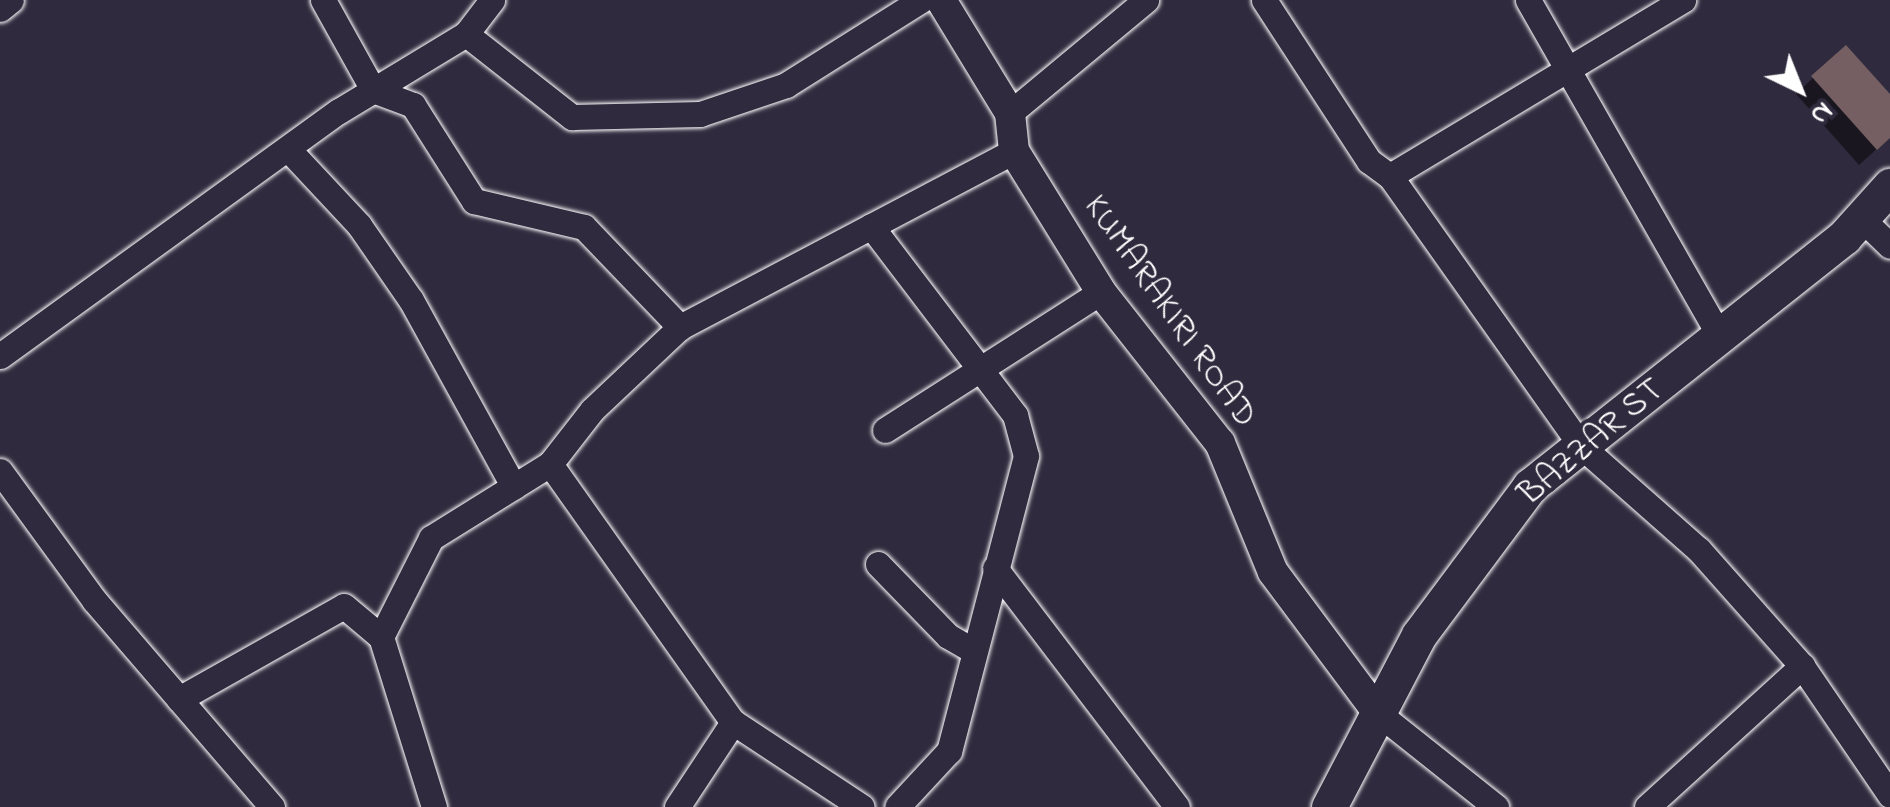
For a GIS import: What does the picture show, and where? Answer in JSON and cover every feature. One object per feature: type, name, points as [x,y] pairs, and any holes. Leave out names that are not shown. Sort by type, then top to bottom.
[{"type":"main road","name":"BAZZAR ST","points":[[1328,807],[1420,635],[1530,486],[1720,336],[1860,218],[1890,186]]},
{"type":"street","points":[[0,9],[11,0]]},
{"type":"street","points":[[323,0],[373,90],[413,105],[474,201],[584,227],[680,327]]},
{"type":"street","points":[[4,343],[373,90],[466,34],[492,0]]},
{"type":"street","points":[[466,34],[572,117],[700,114],[786,85],[921,0]]},
{"type":"street","name":"KUMARAKIRI ROAD","points":[[941,0],[1010,113],[1014,151],[1101,292],[1220,443],[1273,572],[1378,713]]},
{"type":"street","points":[[1010,113],[1146,0]]},
{"type":"street","points":[[1264,0],[1369,161],[1390,176],[1581,446],[1699,550],[1802,666],[1890,795]]},
{"type":"street","points":[[1528,0],[1720,336]]},
{"type":"street","points":[[1390,176],[1684,0]]},
{"type":"street","points":[[288,149],[359,225],[411,300],[514,487]]},
{"type":"street","points":[[381,637],[431,538],[550,464],[592,410],[680,327],[1014,151]]},
{"type":"street","points":[[1860,218],[1890,246]]},
{"type":"street","points":[[870,226],[1015,415],[1026,456],[972,650],[973,673],[949,751],[896,807]]},
{"type":"street","points":[[885,430],[1101,292]]},
{"type":"street","points":[[550,464],[733,722],[862,807]]},
{"type":"street","points":[[0,471],[94,600],[272,807]]},
{"type":"street","points":[[878,564],[948,636],[972,650]]},
{"type":"street","points":[[995,568],[1177,807]]},
{"type":"street","points":[[179,698],[344,606],[381,637],[434,807]]},
{"type":"street","points":[[1647,807],[1802,666]]},
{"type":"street","points":[[1378,713],[1496,807]]},
{"type":"street","points":[[678,807],[733,722]]},
{"type":"building","points":[[1846,45],[1890,94],[1890,138],[1877,150],[1811,76]]}]
